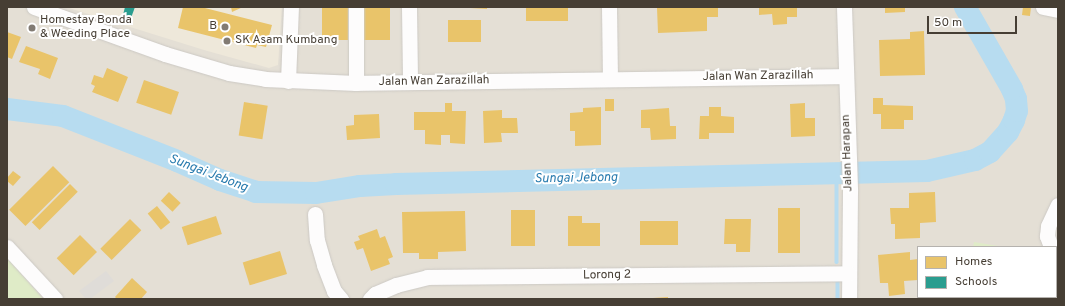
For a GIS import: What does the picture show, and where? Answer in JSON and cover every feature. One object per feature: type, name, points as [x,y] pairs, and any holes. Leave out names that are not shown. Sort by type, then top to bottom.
[{"type":"street","name":"Jalan Wan Zarazillah","points":[[34,7],[165,54],[212,69],[246,77],[288,81],[356,83],[846,76]]},
{"type":"street","points":[[288,81],[291,7]]},
{"type":"street","points":[[356,7],[356,83]]},
{"type":"street","points":[[409,7],[410,82]]},
{"type":"street","points":[[609,7],[610,79]]},
{"type":"street","name":"Jalan Harapan","points":[[844,7],[850,191],[850,299]]},
{"type":"street","points":[[1043,7],[1058,10]]},
{"type":"street","points":[[1051,246],[1047,236],[1048,226],[1058,205]]},
{"type":"street","points":[[314,214],[317,240],[324,265],[334,291],[341,299]]},
{"type":"street","points":[[7,247],[55,299]]},
{"type":"street","name":"Lorong 2","points":[[370,299],[375,294],[396,285],[427,277],[849,273]]},
{"type":"shaded area","points":[[7,7],[1058,7],[1058,299],[7,299]]},
{"type":"shaded area","name":"SK Asam Kumbang","points":[[66,7],[282,7],[278,65],[269,68],[204,50]]},
{"type":"shaded area","points":[[106,271],[114,281],[90,299],[86,299],[79,291]]},
{"type":"green space","points":[[974,242],[998,246],[973,246]]},
{"type":"green space","points":[[7,258],[43,299],[7,299]]},
{"type":"building: Homes","name":"B","points":[[183,7],[201,7],[272,25],[266,47],[257,45],[256,48],[178,28]]},
{"type":"building: Homes","points":[[231,7],[243,7],[232,12]]},
{"type":"building: Homes","points":[[322,7],[348,7],[348,40],[322,40]]},
{"type":"building: Homes","points":[[363,7],[390,7],[390,40],[363,40]]},
{"type":"building: Homes","points":[[487,7],[487,9],[470,8]]},
{"type":"building: Homes","points":[[526,7],[568,7],[568,21],[526,21]]},
{"type":"building: Homes","points":[[718,7],[718,17],[707,17],[707,31],[658,33],[657,8]]},
{"type":"building: Homes","points":[[759,7],[797,7],[797,17],[787,17],[787,24],[773,25],[772,14],[759,15]]},
{"type":"building: Homes","points":[[885,7],[905,7],[905,12],[885,13]]},
{"type":"building: Homes","points":[[1023,7],[1031,8],[1030,16],[1022,15]]},
{"type":"building: Homes","points":[[448,20],[481,20],[481,42],[448,42]]},
{"type":"building: Homes","points":[[924,31],[925,75],[880,76],[879,40],[910,39],[910,32]]},
{"type":"building: Homes","points":[[7,32],[21,37],[12,59],[7,57]]},
{"type":"building: Homes","points":[[26,46],[58,58],[50,79],[38,74],[40,69],[19,62]]},
{"type":"building: Homes","points":[[107,68],[128,77],[118,102],[92,92],[95,86],[91,84],[94,75],[103,78]]},
{"type":"building: Homes","points":[[144,80],[179,92],[171,115],[136,103]]},
{"type":"building: Homes","points":[[873,98],[883,98],[883,105],[913,106],[913,120],[904,120],[904,129],[881,129],[881,114],[873,114]]},
{"type":"building: Homes","points":[[605,99],[614,99],[614,111],[605,111]]},
{"type":"building: Homes","points":[[244,102],[268,106],[262,139],[239,136]]},
{"type":"building: Homes","points":[[445,103],[452,103],[452,111],[466,111],[465,144],[450,143],[450,135],[441,135],[441,145],[425,144],[425,130],[414,130],[414,112],[445,112]]},
{"type":"building: Homes","points":[[805,103],[805,118],[815,118],[815,136],[791,137],[790,104]]},
{"type":"building: Homes","points":[[601,107],[601,145],[575,146],[575,131],[570,131],[570,113],[583,112],[583,108]]},
{"type":"building: Homes","points":[[709,107],[721,107],[721,116],[734,117],[734,133],[709,133],[709,139],[699,139],[700,116],[709,116]]},
{"type":"building: Homes","points":[[669,108],[670,126],[676,126],[676,139],[651,140],[650,128],[641,128],[641,110]]},
{"type":"building: Homes","points":[[502,110],[502,118],[517,118],[518,133],[501,133],[502,142],[484,143],[483,111]]},
{"type":"building: Homes","points":[[379,114],[380,138],[347,140],[346,126],[354,125],[354,115]]},
{"type":"building: Homes","points":[[53,166],[69,182],[25,226],[9,210]]},
{"type":"building: Homes","points":[[13,171],[21,177],[13,186],[7,181],[7,178]]},
{"type":"building: Homes","points":[[70,184],[78,192],[40,230],[32,222]]},
{"type":"building: Homes","points":[[169,192],[181,203],[173,212],[161,201]]},
{"type":"building: Homes","points":[[935,192],[936,222],[920,223],[920,238],[895,239],[895,224],[891,224],[890,208],[909,208],[909,193]]},
{"type":"building: Homes","points":[[157,206],[170,222],[161,230],[148,214]]},
{"type":"building: Homes","points":[[778,208],[800,208],[800,253],[778,253]]},
{"type":"building: Homes","points":[[511,210],[535,210],[535,246],[511,246]]},
{"type":"building: Homes","points":[[465,211],[466,251],[438,252],[438,259],[419,259],[419,253],[403,253],[402,212]]},
{"type":"building: Homes","points":[[216,216],[222,234],[188,245],[182,227]]},
{"type":"building: Homes","points":[[568,216],[582,216],[582,223],[600,223],[600,246],[568,246]]},
{"type":"building: Homes","points":[[130,219],[141,230],[112,260],[100,249]]},
{"type":"building: Homes","points":[[725,219],[751,219],[750,252],[736,252],[736,244],[724,244]]},
{"type":"building: Homes","points":[[640,221],[678,221],[678,245],[640,245]]},
{"type":"building: Homes","points":[[377,229],[380,238],[385,236],[393,257],[388,259],[390,264],[371,271],[363,248],[357,250],[354,242],[360,240],[358,236]]},
{"type":"building: Homes","points":[[80,235],[97,252],[74,275],[57,258]]},
{"type":"building: Homes","points":[[280,251],[287,274],[250,285],[243,262]]},
{"type":"building: Homes","points":[[910,252],[910,260],[917,259],[917,280],[904,281],[905,294],[889,296],[888,283],[880,283],[878,255]]},
{"type":"building: Homes","points":[[132,278],[147,292],[141,299],[117,299],[115,297]]},
{"type":"building: Homes","points":[[668,297],[668,299],[653,299],[653,298]]},
{"type":"building: Schools","points":[[125,7],[135,7],[131,18],[123,15]]},
{"type":"waterway","name":"Sungai Jebong","points":[[7,109],[63,116],[177,161],[220,180],[256,192],[316,193],[360,186],[396,184],[927,171],[975,160],[990,152],[1008,132],[1017,111],[1016,99],[1012,89],[965,7]]},
{"type":"waterway","points":[[837,173],[837,262]]},
{"type":"waterway","points":[[838,281],[838,299]]},
{"type":"place","name":"B","points":[[225,27]]},
{"type":"place","name":"Homestay Bonda & Weeding Place","points":[[32,28]]},
{"type":"place","name":"SK Asam Kumbang","points":[[227,41]]}]
